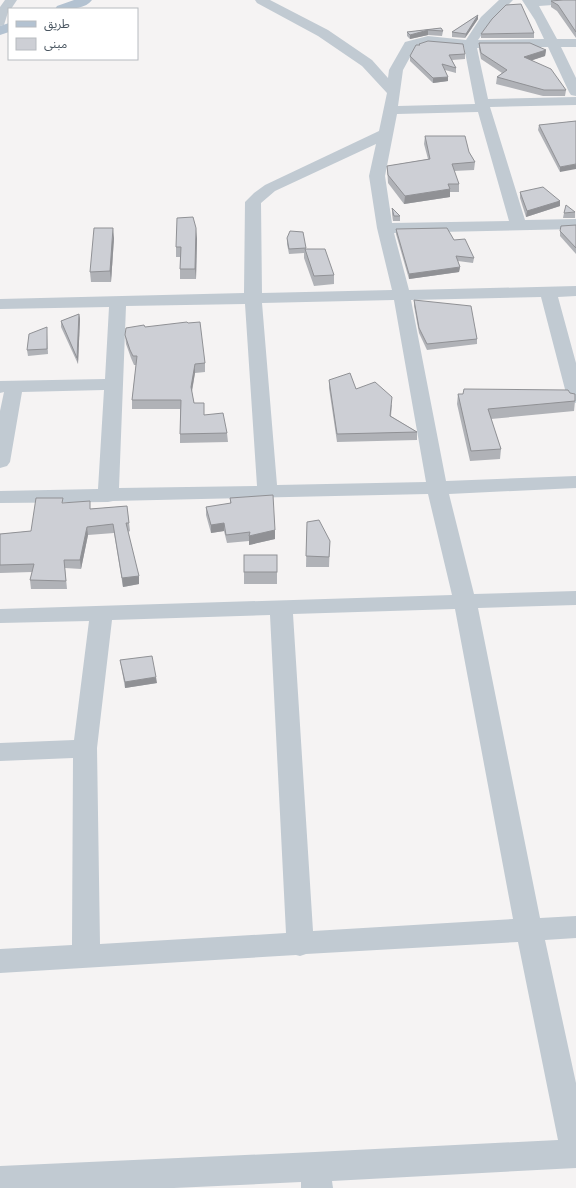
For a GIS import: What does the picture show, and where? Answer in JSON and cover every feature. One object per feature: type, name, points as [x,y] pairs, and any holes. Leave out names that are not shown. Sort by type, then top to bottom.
[{"type":"main road","points":[[64,8],[86,0]]},
{"type":"street","points":[[0,22],[2,13],[11,0]]},
{"type":"street","points":[[261,0],[323,33],[367,63],[394,92]]},
{"type":"street","points":[[506,0],[484,22],[473,36],[470,44],[482,106],[518,225]]},
{"type":"street","points":[[566,0],[529,2],[576,92]]},
{"type":"street","points":[[0,1181],[70,1183],[316,1178],[576,1153],[529,930],[465,601],[437,488],[402,296],[385,228],[377,176],[394,92],[396,70],[410,45],[428,40],[470,44],[576,43]]},
{"type":"street","points":[[390,110],[576,101]]},
{"type":"street","points":[[267,490],[253,299],[253,202],[270,188],[385,134]]},
{"type":"street","points":[[385,228],[573,223]]},
{"type":"street","points":[[0,304],[576,291]]},
{"type":"street","points":[[548,292],[576,397]]},
{"type":"street","points":[[108,496],[118,302]]},
{"type":"street","points":[[0,462],[7,387],[113,384]]},
{"type":"street","points":[[0,498],[108,496],[267,490],[437,488],[576,482]]},
{"type":"street","points":[[0,616],[576,598]]},
{"type":"street","points":[[281,608],[300,945]]},
{"type":"street","points":[[86,957],[84,898],[86,861],[85,748],[101,614]]},
{"type":"street","points":[[0,752],[85,748]]},
{"type":"street","points":[[0,961],[576,928]]},
{"type":"building","points":[[576,0],[576,32],[558,5],[551,1]]},
{"type":"building","points":[[521,4],[534,33],[481,34],[492,19],[506,5]]},
{"type":"building","points":[[478,15],[466,34],[452,32]]},
{"type":"building","points":[[441,28],[443,31],[428,30],[410,35],[407,32]]},
{"type":"building","points":[[428,41],[463,44],[465,54],[449,55],[456,68],[442,64],[448,77],[433,78],[410,56],[416,45],[420,45],[419,44]]},
{"type":"building","points":[[479,43],[530,43],[546,50],[524,57],[551,69],[566,90],[544,90],[497,77],[507,70],[481,53]]},
{"type":"building","points":[[576,121],[576,164],[560,167],[539,125]]},
{"type":"building","points":[[425,136],[465,136],[469,152],[475,162],[452,164],[459,184],[448,184],[450,189],[405,196],[388,175],[387,166],[430,159]]},
{"type":"building","points":[[543,187],[560,201],[527,211],[520,192]]},
{"type":"building","points":[[566,205],[575,212],[564,213]]},
{"type":"building","points":[[392,208],[400,216],[394,216]]},
{"type":"building","points":[[193,217],[196,228],[195,269],[180,269],[181,247],[176,247],[177,218]]},
{"type":"building","points":[[576,225],[576,248],[560,231],[561,226]]},
{"type":"building","points":[[94,228],[113,228],[110,271],[90,272]]},
{"type":"building","points":[[447,228],[454,240],[465,239],[474,258],[456,256],[460,267],[409,274],[396,229]]},
{"type":"building","points":[[290,231],[303,232],[306,248],[289,249],[287,238]]},
{"type":"building","points":[[305,249],[325,249],[334,275],[314,276]]},
{"type":"building","points":[[414,300],[471,306],[477,339],[427,344],[419,328]]},
{"type":"building","points":[[79,314],[77,358],[61,321]]},
{"type":"building","points":[[200,322],[205,363],[195,364],[191,387],[194,403],[204,403],[204,415],[223,413],[227,433],[180,434],[181,400],[132,400],[137,356],[133,356],[130,350],[125,335],[126,328],[144,325],[145,327]]},
{"type":"building","points":[[47,327],[47,349],[27,350],[29,334]]},
{"type":"building","points":[[350,373],[356,389],[375,382],[392,397],[390,416],[417,432],[337,434],[329,380]]},
{"type":"building","points":[[464,389],[568,390],[570,393],[575,394],[575,401],[488,409],[501,449],[471,451],[458,394],[463,394]]},
{"type":"building","points":[[273,495],[275,530],[249,536],[250,532],[226,535],[224,523],[211,525],[206,507],[231,503],[230,498]]},
{"type":"building","points":[[36,498],[63,498],[62,503],[90,501],[90,509],[127,506],[129,523],[126,523],[139,576],[122,578],[113,524],[87,527],[80,560],[64,560],[66,581],[30,580],[34,564],[0,565],[0,534],[31,531]]},
{"type":"building","points":[[319,520],[330,541],[329,557],[306,556],[307,522]]},
{"type":"building","points":[[244,555],[277,555],[277,572],[244,572]]},
{"type":"building","points":[[152,656],[156,677],[125,682],[120,660]]}]
